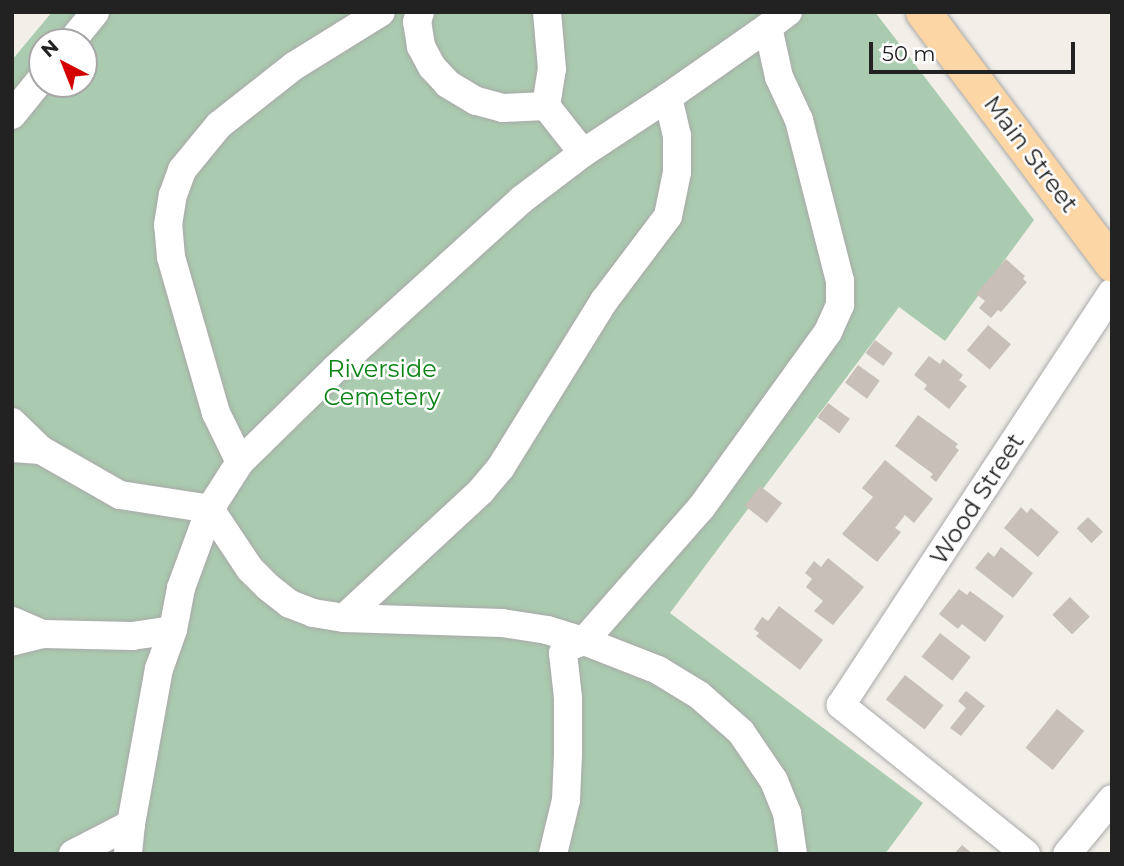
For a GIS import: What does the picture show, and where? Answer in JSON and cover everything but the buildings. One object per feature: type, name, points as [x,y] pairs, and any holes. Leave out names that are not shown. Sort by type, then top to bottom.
[{"type":"main road","name":"Main Street","points":[[932,16],[1112,264]]},
{"type":"street","points":[[82,28],[95,12]]},
{"type":"street","points":[[240,462],[216,413],[171,257],[168,225],[173,195],[182,170],[228,117],[294,66],[381,12]]},
{"type":"street","points":[[420,12],[417,22],[421,46],[432,67],[448,85],[476,101],[503,108],[546,106]]},
{"type":"street","points":[[547,12],[552,69],[546,106],[583,153]]},
{"type":"street","points":[[128,854],[159,669],[173,630],[181,587],[210,509],[240,462],[419,291],[521,200],[583,153],[778,20]]},
{"type":"street","points":[[552,854],[566,800],[568,698],[563,653],[568,647],[584,641],[701,508],[828,332],[840,305],[840,281],[799,120],[779,77],[778,20]]},
{"type":"street","points":[[12,115],[28,95]]},
{"type":"street","points":[[344,618],[466,509],[487,483],[604,301],[668,216],[677,172],[677,136],[668,97]]},
{"type":"street","name":"Wood Street","points":[[1026,854],[841,705],[1112,293]]},
{"type":"street","points":[[12,422],[41,450],[120,495],[210,509],[250,569],[290,604],[313,613],[344,618],[502,624],[547,630],[584,641],[658,670],[699,695],[741,732],[774,781],[787,813],[793,854]]},
{"type":"street","points":[[12,448],[41,450]]},
{"type":"street","points":[[12,621],[43,634]]},
{"type":"street","points":[[12,642],[43,634],[132,636],[173,630]]},
{"type":"street","points":[[1067,854],[1112,799]]},
{"type":"street","points":[[73,854],[131,824]]},
{"type":"green space","name":"Riverside Cemetery","points":[[52,12],[875,12],[1034,220],[945,341],[899,307],[670,613],[923,803],[885,854],[12,854],[12,60],[28,41],[28,98],[98,98],[98,28],[39,28]]}]
